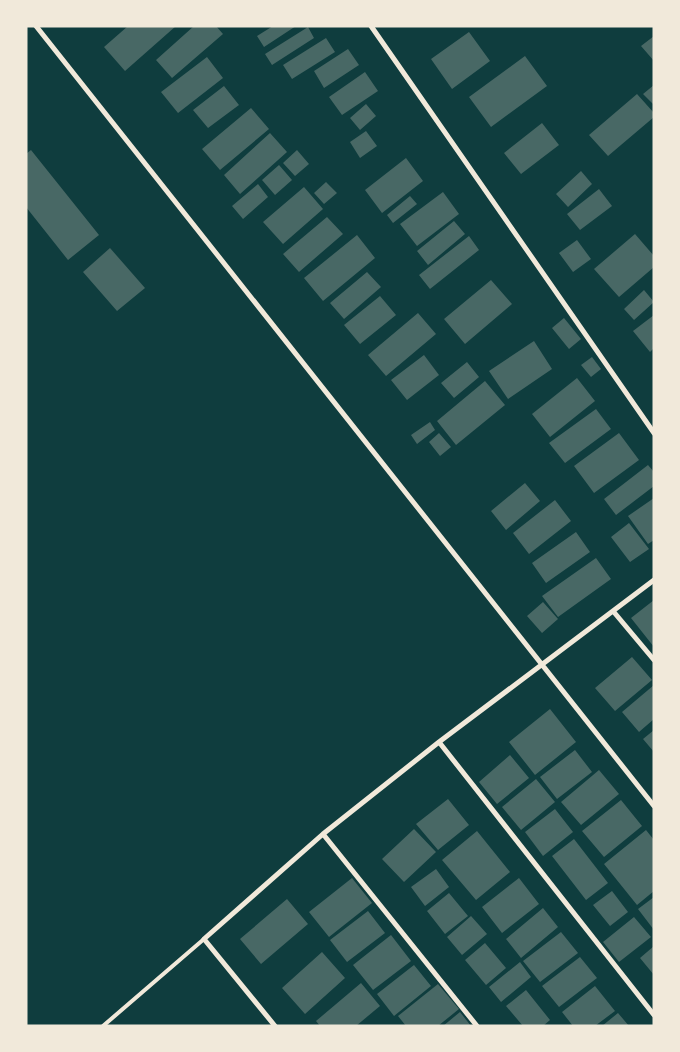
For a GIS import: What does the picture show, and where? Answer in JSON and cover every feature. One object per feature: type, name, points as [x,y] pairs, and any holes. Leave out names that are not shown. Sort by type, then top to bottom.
[{"type":"street","points":[[36,26],[540,665],[654,806]]},
{"type":"street","points":[[371,26],[654,433]]},
{"type":"street","points":[[275,1026],[204,938],[323,834],[438,742],[654,580]]},
{"type":"street","points":[[613,611],[654,660]]},
{"type":"street","points":[[438,742],[654,1015]]},
{"type":"street","points":[[323,834],[477,1026]]},
{"type":"lane","points":[[103,1026],[204,938]]},
{"type":"building","points":[[128,26],[176,26],[125,71],[104,47]]},
{"type":"building","points":[[194,26],[216,26],[223,34],[172,78],[156,60]]},
{"type":"building","points":[[273,26],[296,26],[264,47],[257,36]]},
{"type":"building","points":[[308,27],[314,38],[272,65],[265,54]]},
{"type":"building","points":[[469,32],[490,61],[452,89],[431,59]]},
{"type":"building","points":[[654,36],[654,61],[641,46]]},
{"type":"building","points":[[326,38],[335,52],[292,79],[283,65]]},
{"type":"building","points":[[348,49],[359,65],[324,88],[314,71]]},
{"type":"building","points":[[525,56],[547,86],[491,127],[469,97]]},
{"type":"building","points":[[207,57],[223,78],[178,113],[161,92]]},
{"type":"building","points":[[365,72],[378,91],[342,115],[329,97]]},
{"type":"building","points":[[654,85],[654,105],[643,94]]},
{"type":"building","points":[[224,86],[239,105],[208,128],[193,110]]},
{"type":"building","points":[[637,94],[654,113],[654,117],[608,156],[589,135]]},
{"type":"building","points":[[366,104],[376,116],[360,130],[350,118]]},
{"type":"building","points":[[251,108],[269,129],[220,170],[202,149]]},
{"type":"building","points":[[542,123],[559,145],[521,174],[504,153]]},
{"type":"building","points":[[366,131],[377,146],[360,158],[350,142]]},
{"type":"building","points":[[270,133],[287,152],[240,194],[224,175]]},
{"type":"building","points":[[31,150],[99,235],[68,260],[26,207],[26,154]]},
{"type":"building","points":[[297,150],[309,164],[295,176],[283,163]]},
{"type":"building","points":[[406,158],[423,181],[382,213],[365,190]]},
{"type":"building","points":[[279,165],[292,180],[275,195],[262,180]]},
{"type":"building","points":[[581,171],[592,184],[568,207],[556,194]]},
{"type":"building","points":[[326,182],[337,193],[324,204],[314,193]]},
{"type":"building","points":[[258,184],[268,197],[243,219],[232,206]]},
{"type":"building","points":[[304,187],[323,209],[283,244],[263,222]]},
{"type":"building","points":[[599,189],[612,206],[580,230],[567,214]]},
{"type":"building","points":[[443,192],[459,214],[417,246],[400,224]]},
{"type":"building","points":[[410,196],[417,204],[393,223],[387,215]]},
{"type":"building","points":[[327,217],[343,234],[299,272],[283,254]]},
{"type":"building","points":[[454,221],[465,234],[428,265],[417,251]]},
{"type":"building","points":[[635,234],[654,256],[654,267],[619,297],[594,269]]},
{"type":"building","points":[[357,235],[375,258],[323,301],[304,278]]},
{"type":"building","points":[[469,236],[479,250],[430,289],[419,275]]},
{"type":"building","points":[[577,240],[591,259],[573,272],[559,253]]},
{"type":"building","points":[[110,248],[145,288],[117,311],[83,272]]},
{"type":"building","points":[[367,272],[381,287],[344,319],[330,303]]},
{"type":"building","points":[[491,280],[512,304],[465,344],[444,319]]},
{"type":"building","points":[[644,290],[654,302],[634,320],[624,309]]},
{"type":"building","points":[[380,296],[396,315],[360,344],[344,325]]},
{"type":"building","points":[[418,313],[436,334],[386,376],[368,355]]},
{"type":"building","points":[[654,315],[654,348],[650,352],[633,331]]},
{"type":"building","points":[[564,318],[581,339],[569,349],[552,328]]},
{"type":"building","points":[[534,341],[552,369],[508,399],[489,371]]},
{"type":"building","points":[[424,355],[439,375],[407,400],[391,380]]},
{"type":"building","points":[[592,357],[601,369],[591,377],[581,365]]},
{"type":"building","points":[[467,362],[479,377],[454,398],[441,383]]},
{"type":"building","points":[[577,378],[595,401],[550,437],[532,414]]},
{"type":"building","points":[[485,381],[505,405],[456,445],[437,421]]},
{"type":"building","points":[[596,409],[611,429],[565,463],[549,443]]},
{"type":"building","points":[[430,422],[435,430],[417,444],[411,435]]},
{"type":"building","points":[[439,433],[451,447],[440,456],[429,442]]},
{"type":"building","points":[[619,433],[639,460],[594,493],[574,466]]},
{"type":"building","points":[[648,465],[654,472],[654,486],[616,515],[604,499]]},
{"type":"building","points":[[525,483],[540,501],[506,530],[491,511]]},
{"type":"building","points":[[654,498],[654,540],[648,544],[628,516]]},
{"type":"building","points":[[555,500],[571,521],[529,554],[513,533]]},
{"type":"building","points":[[629,523],[649,549],[630,562],[611,537]]},
{"type":"building","points":[[576,532],[590,552],[546,583],[532,563]]},
{"type":"building","points":[[596,558],[611,579],[558,617],[542,596]]},
{"type":"building","points":[[654,600],[654,647],[631,618]]},
{"type":"building","points":[[543,602],[558,619],[542,633],[527,616]]},
{"type":"building","points":[[632,657],[652,680],[615,711],[595,688]]},
{"type":"building","points":[[654,685],[654,719],[639,732],[622,712]]},
{"type":"building","points":[[550,709],[576,742],[535,775],[509,742]]},
{"type":"building","points":[[654,730],[654,752],[643,739]]},
{"type":"building","points":[[575,750],[592,772],[557,799],[540,777]]},
{"type":"building","points":[[510,755],[529,778],[497,804],[479,782]]},
{"type":"building","points":[[599,770],[619,794],[581,825],[561,802]]},
{"type":"building","points":[[536,779],[555,802],[521,830],[502,807]]},
{"type":"building","points":[[448,799],[469,825],[438,850],[416,824]]},
{"type":"building","points":[[621,800],[642,826],[604,857],[582,831]]},
{"type":"building","points":[[555,809],[573,832],[543,856],[525,832]]},
{"type":"building","points":[[414,829],[436,852],[404,882],[382,859]]},
{"type":"building","points":[[646,830],[654,840],[654,891],[637,905],[604,864]]},
{"type":"building","points":[[477,831],[510,872],[476,900],[442,860]]},
{"type":"building","points":[[574,839],[608,883],[586,900],[552,856]]},
{"type":"building","points":[[436,869],[449,887],[425,906],[411,887]]},
{"type":"building","points":[[352,878],[372,903],[329,937],[309,912]]},
{"type":"building","points":[[519,878],[539,904],[502,933],[482,907]]},
{"type":"building","points":[[612,891],[628,912],[610,926],[593,905]]},
{"type":"building","points":[[449,893],[468,916],[445,934],[427,911]]},
{"type":"building","points":[[654,897],[654,930],[638,909]]},
{"type":"building","points":[[287,899],[308,924],[261,964],[240,939]]},
{"type":"building","points":[[543,908],[558,927],[521,958],[506,939]]},
{"type":"building","points":[[368,911],[385,933],[347,962],[330,940]]},
{"type":"building","points":[[471,916],[487,934],[462,955],[447,937]]},
{"type":"building","points":[[634,917],[651,937],[619,962],[603,942]]},
{"type":"building","points":[[561,932],[578,953],[540,982],[523,961]]},
{"type":"building","points":[[391,935],[411,961],[373,990],[353,965]]},
{"type":"building","points":[[485,943],[506,968],[486,985],[465,960]]},
{"type":"building","points":[[654,946],[654,975],[640,958]]},
{"type":"building","points":[[322,952],[345,978],[305,1014],[282,988]]},
{"type":"building","points":[[580,957],[597,978],[559,1007],[542,986]]},
{"type":"building","points":[[520,962],[531,977],[501,1002],[489,987]]},
{"type":"building","points":[[414,965],[431,986],[394,1016],[377,994]]},
{"type":"building","points":[[361,983],[380,1006],[356,1026],[320,1026],[316,1021]]},
{"type":"building","points":[[438,984],[459,1009],[438,1026],[406,1026],[398,1016]]},
{"type":"building","points":[[595,986],[615,1011],[595,1026],[573,1026],[562,1012]]},
{"type":"building","points":[[526,990],[550,1020],[543,1026],[523,1026],[506,1006]]},
{"type":"building","points":[[460,1012],[471,1026],[443,1026]]},
{"type":"building","points":[[618,1013],[629,1026],[602,1026]]}]
